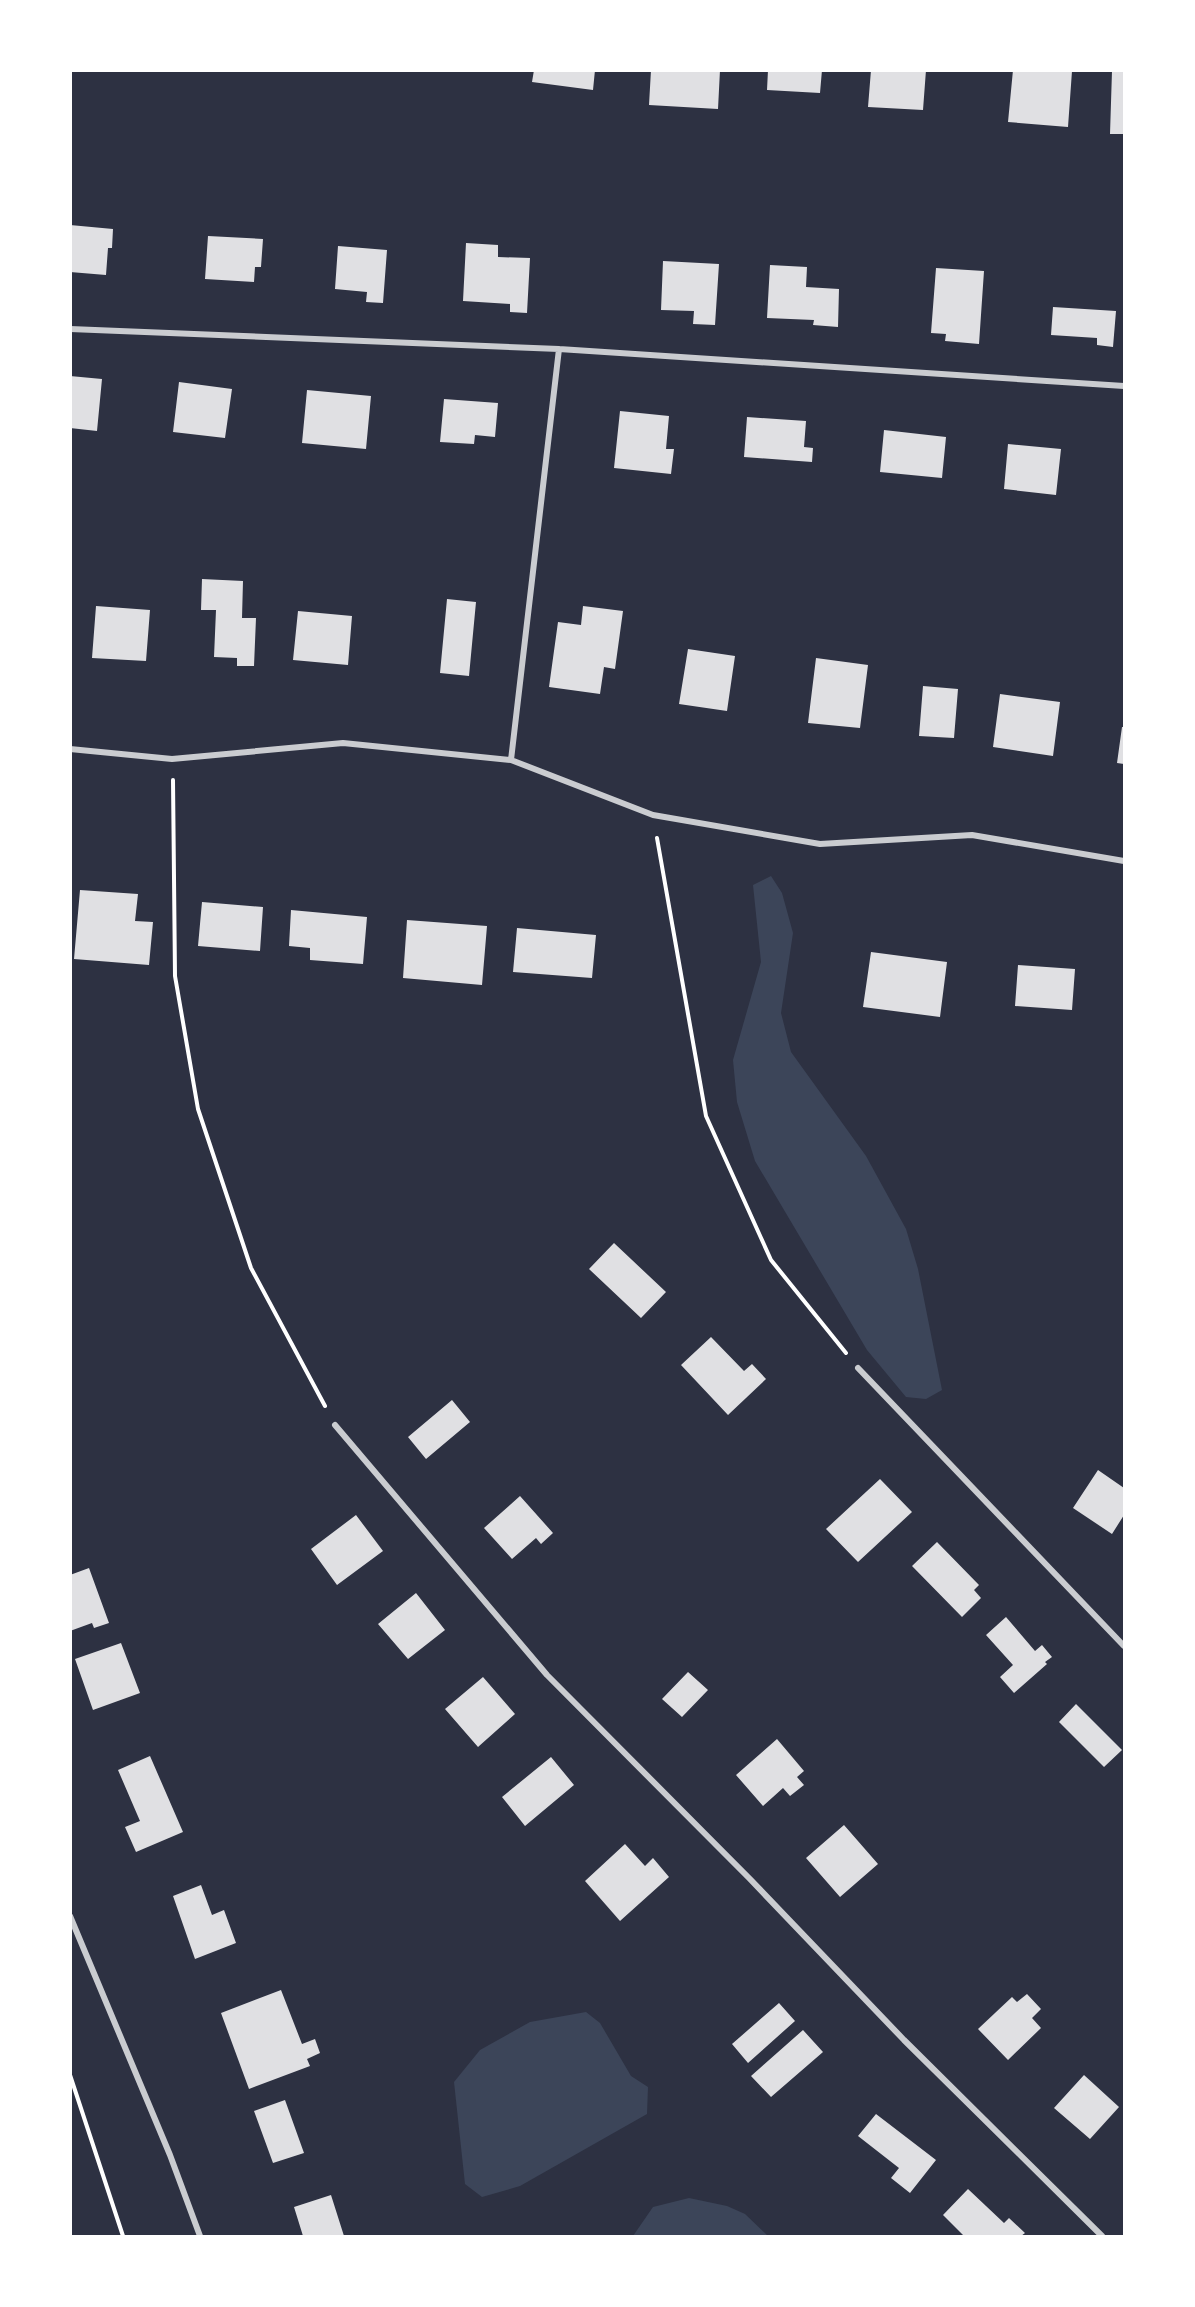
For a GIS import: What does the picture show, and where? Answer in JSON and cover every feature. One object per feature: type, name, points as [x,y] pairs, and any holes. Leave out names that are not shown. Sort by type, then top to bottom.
[{"type":"street","points":[[70,329],[560,349],[1125,386]]},
{"type":"street","points":[[511,760],[560,349]]},
{"type":"street","points":[[70,749],[172,759],[343,743],[511,760],[653,815],[820,844],[972,835],[1125,861]]},
{"type":"street","points":[[858,1368],[1125,1646]]},
{"type":"street","points":[[335,1425],[547,1675],[749,1878],[904,2040],[1102,2236]]},
{"type":"street","points":[[70,1916],[170,2155],[200,2236]]},
{"type":"path","points":[[172,759],[175,976],[198,1109],[251,1268],[335,1425]]},
{"type":"path","points":[[653,815],[706,1116],[771,1260],[858,1368]]},
{"type":"path","points":[[70,2075],[123,2236]]},
{"type":"shaded area","points":[[771,876],[782,893],[793,933],[781,1013],[791,1052],[866,1156],[906,1229],[918,1269],[942,1390],[926,1399],[906,1397],[867,1350],[755,1161],[737,1102],[733,1060],[761,962],[753,885]]},
{"type":"shaded area","points":[[586,2012],[600,2023],[631,2076],[648,2087],[647,2114],[520,2186],[482,2197],[465,2184],[454,2082],[480,2050],[530,2022]]},
{"type":"shaded area","points":[[689,2198],[727,2206],[745,2214],[768,2236],[633,2236],[653,2207]]},
{"type":"building","points":[[534,70],[595,70],[593,90],[532,82]]},
{"type":"building","points":[[651,70],[720,70],[718,109],[649,105]]},
{"type":"building","points":[[768,70],[822,70],[820,93],[767,90]]},
{"type":"building","points":[[871,70],[926,70],[923,110],[868,107]]},
{"type":"building","points":[[1013,70],[1072,71],[1068,127],[1008,122]]},
{"type":"building","points":[[1112,71],[1124,71],[1124,134],[1110,134]]},
{"type":"building","points":[[70,225],[113,229],[112,248],[108,248],[106,275],[70,272]]},
{"type":"building","points":[[208,236],[263,239],[261,267],[255,267],[254,282],[205,279]]},
{"type":"building","points":[[466,243],[498,245],[498,257],[530,258],[527,313],[510,312],[510,304],[463,301]]},
{"type":"building","points":[[338,246],[387,250],[383,303],[366,302],[367,292],[335,289]]},
{"type":"building","points":[[663,261],[719,264],[715,325],[693,324],[694,311],[661,310]]},
{"type":"building","points":[[770,265],[807,267],[806,287],[839,289],[838,327],[813,325],[814,320],[767,318]]},
{"type":"building","points":[[936,268],[984,271],[979,344],[945,341],[946,334],[931,333]]},
{"type":"building","points":[[1053,307],[1116,311],[1113,347],[1097,345],[1097,338],[1051,335]]},
{"type":"building","points":[[70,376],[102,379],[97,431],[70,428]]},
{"type":"building","points":[[179,382],[232,389],[225,438],[173,432]]},
{"type":"building","points":[[307,390],[371,396],[366,449],[302,443]]},
{"type":"building","points":[[444,399],[498,403],[495,437],[475,435],[474,444],[440,442]]},
{"type":"building","points":[[620,411],[669,416],[666,449],[674,449],[671,474],[614,468]]},
{"type":"building","points":[[747,417],[806,421],[804,447],[813,448],[812,462],[744,457]]},
{"type":"building","points":[[884,430],[946,437],[942,478],[880,472]]},
{"type":"building","points":[[1008,444],[1061,449],[1056,495],[1004,489]]},
{"type":"building","points":[[202,579],[243,581],[242,618],[256,618],[254,666],[237,666],[237,658],[214,657],[216,610],[201,610]]},
{"type":"building","points":[[447,599],[476,602],[469,676],[440,673]]},
{"type":"building","points":[[96,606],[150,610],[146,661],[92,658]]},
{"type":"building","points":[[583,606],[623,611],[615,669],[604,667],[600,694],[549,687],[558,622],[581,625]]},
{"type":"building","points":[[298,611],[352,616],[348,665],[293,660]]},
{"type":"building","points":[[688,649],[735,656],[727,711],[679,704]]},
{"type":"building","points":[[816,658],[868,665],[860,728],[808,723]]},
{"type":"building","points":[[923,686],[958,689],[954,738],[919,736]]},
{"type":"building","points":[[1000,694],[1060,702],[1053,756],[993,747]]},
{"type":"building","points":[[1122,727],[1124,727],[1124,764],[1117,763]]},
{"type":"building","points":[[80,890],[138,894],[135,921],[153,922],[149,965],[74,959]]},
{"type":"building","points":[[202,902],[263,907],[260,951],[198,946]]},
{"type":"building","points":[[291,910],[367,917],[363,964],[310,960],[310,948],[289,946]]},
{"type":"building","points":[[407,920],[487,926],[482,985],[403,978]]},
{"type":"building","points":[[517,928],[596,935],[592,978],[513,972]]},
{"type":"building","points":[[871,952],[947,962],[940,1017],[863,1007]]},
{"type":"building","points":[[1018,965],[1075,969],[1072,1010],[1015,1006]]},
{"type":"building","points":[[614,1243],[666,1292],[641,1318],[589,1269]]},
{"type":"building","points":[[711,1337],[744,1371],[752,1364],[766,1379],[728,1415],[681,1365]]},
{"type":"building","points":[[452,1400],[470,1422],[426,1459],[408,1437]]},
{"type":"building","points":[[1098,1470],[1124,1488],[1124,1515],[1112,1534],[1073,1508]]},
{"type":"building","points":[[880,1479],[912,1512],[858,1562],[826,1529]]},
{"type":"building","points":[[520,1496],[553,1533],[541,1544],[536,1538],[512,1559],[484,1528]]},
{"type":"building","points":[[356,1515],[383,1551],[337,1585],[311,1549]]},
{"type":"building","points":[[937,1542],[979,1585],[974,1590],[981,1598],[962,1617],[912,1566]]},
{"type":"building","points":[[89,1568],[109,1623],[94,1628],[92,1623],[70,1631],[70,1575]]},
{"type":"building","points":[[416,1593],[445,1630],[408,1659],[378,1624]]},
{"type":"building","points":[[1006,1617],[1035,1651],[1042,1645],[1052,1657],[1014,1693],[1000,1677],[1013,1665],[986,1635]]},
{"type":"building","points":[[121,1643],[140,1693],[93,1710],[75,1659]]},
{"type":"building","points":[[688,1672],[708,1690],[682,1717],[662,1699]]},
{"type":"building","points":[[483,1677],[515,1714],[478,1747],[445,1709]]},
{"type":"building","points":[[1076,1704],[1122,1750],[1104,1767],[1059,1722]]},
{"type":"building","points":[[777,1739],[804,1771],[797,1777],[804,1785],[790,1796],[783,1788],[763,1806],[736,1775]]},
{"type":"building","points":[[150,1756],[183,1832],[136,1852],[125,1827],[140,1821],[118,1770]]},
{"type":"building","points":[[551,1757],[574,1785],[525,1826],[502,1797]]},
{"type":"building","points":[[844,1825],[878,1864],[840,1897],[806,1858]]},
{"type":"building","points":[[625,1844],[645,1866],[653,1858],[669,1877],[620,1921],[585,1881]]},
{"type":"building","points":[[201,1885],[212,1915],[224,1910],[236,1943],[195,1959],[173,1896]]},
{"type":"building","points":[[281,1990],[302,2044],[315,2039],[320,2053],[307,2059],[310,2066],[249,2089],[221,2013]]},
{"type":"building","points":[[1027,1994],[1041,2009],[1032,2018],[1041,2028],[1008,2060],[978,2029],[1012,1997],[1017,2002]]},
{"type":"building","points":[[779,2003],[795,2021],[748,2063],[732,2044]]},
{"type":"building","points":[[803,2030],[823,2052],[771,2097],[751,2076]]},
{"type":"building","points":[[1084,2075],[1119,2107],[1090,2139],[1054,2108]]},
{"type":"building","points":[[285,2100],[304,2153],[273,2163],[254,2111]]},
{"type":"building","points":[[876,2114],[936,2160],[910,2193],[891,2178],[899,2168],[858,2136]]},
{"type":"building","points":[[968,2189],[1004,2223],[1009,2218],[1025,2233],[1021,2236],[961,2236],[963,2235],[943,2215]]},
{"type":"building","points":[[331,2195],[344,2236],[303,2236],[294,2207]]}]
